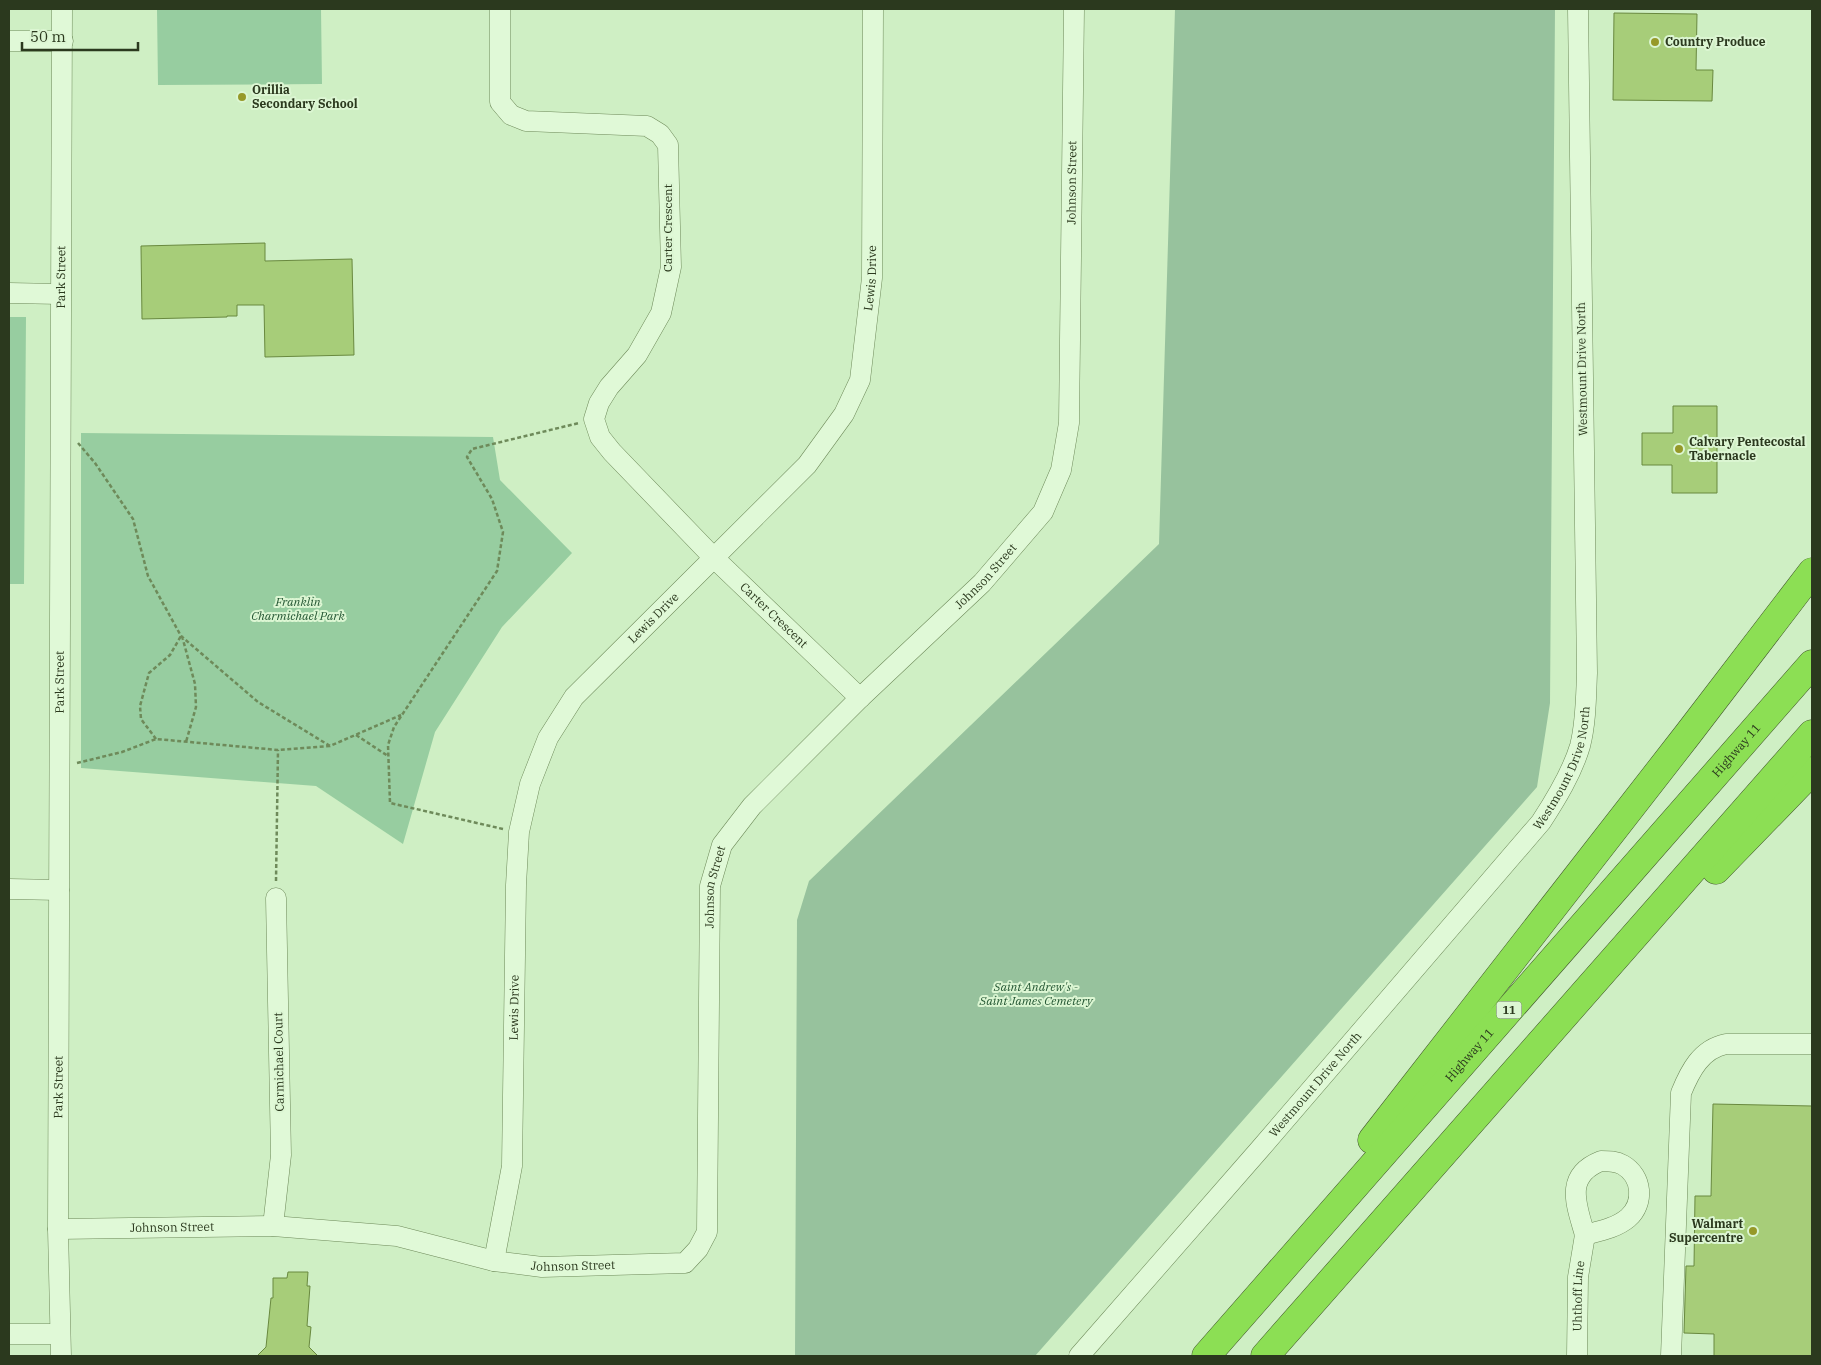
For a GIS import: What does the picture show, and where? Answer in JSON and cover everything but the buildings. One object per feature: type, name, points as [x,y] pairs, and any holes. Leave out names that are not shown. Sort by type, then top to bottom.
[{"type":"highway","points":[[1273,1279],[1323,1203],[1812,572]]},
{"type":"highway","name":"Highway 11","points":[[1206,1356],[1812,664]]},
{"type":"highway","points":[[1265,1356],[1812,734]]},
{"type":"highway","points":[[1621,953],[1676,912],[1812,771]]},
{"type":"street","name":"Park Street","points":[[61,1356],[58,1229],[62,9]]},
{"type":"street","name":"Carter Crescent","points":[[500,9],[500,102],[511,115],[526,121],[646,126],[660,134],[668,144],[670,267],[661,313],[637,355],[609,387],[599,403],[594,419],[600,437],[612,452],[713,557],[860,698]]},
{"type":"street","name":"Lewis Drive","points":[[494,1261],[512,1166],[516,885],[519,832],[530,784],[548,738],[574,697],[807,465],[844,414],[860,380],[872,278],[873,9]]},
{"type":"street","name":"Johnson Street","points":[[58,1229],[273,1226],[397,1236],[494,1261],[542,1267],[685,1263],[698,1249],[706,1232],[710,886],[722,845],[752,806],[860,698],[982,583],[1043,512],[1061,470],[1069,423],[1074,9]]},
{"type":"street","name":"Westmount Drive North","points":[[1079,1356],[1541,822],[1557,796],[1580,747],[1586,705],[1587,673],[1578,9]]},
{"type":"street","points":[[9,40],[63,41]]},
{"type":"street","points":[[9,293],[60,294]]},
{"type":"street","points":[[9,889],[60,890]]},
{"type":"street","name":"Carmichael Court","points":[[273,1226],[281,1155],[276,898]]},
{"type":"street","points":[[1671,1356],[1681,1093],[1686,1080],[1704,1053],[1715,1046],[1726,1044],[1812,1044]]},
{"type":"street","name":"Uhthoff Line","points":[[1577,1356],[1578,1276],[1586,1235]]},
{"type":"street","points":[[9,1334],[60,1334]]},
{"type":"path","points":[[519,832],[390,804],[388,745],[394,727],[497,571],[504,532],[492,499],[468,457],[472,449],[594,419]]},
{"type":"path","points":[[60,422],[95,463],[133,519],[148,576],[182,636],[195,684],[196,707],[186,742]]},
{"type":"path","points":[[156,739],[141,719],[140,706],[142,697],[149,673],[170,655],[182,636]]},
{"type":"path","points":[[182,636],[258,702],[330,746]]},
{"type":"path","points":[[60,768],[122,752],[156,739],[278,750],[330,746],[403,715]]},
{"type":"path","points":[[356,735],[388,756]]},
{"type":"path","points":[[276,898],[278,750]]},
{"type":"green space","points":[[157,9],[321,9],[322,84],[158,85]]},
{"type":"green space","name":"Saint Andrew's - Saint James Cemetery","points":[[1175,9],[1555,9],[1550,703],[1537,787],[1035,1356],[795,1356],[797,920],[809,881],[1159,544]]},
{"type":"green space","points":[[9,317],[26,317],[24,584],[9,584]]},
{"type":"green space","name":"Franklin Charmichael Park","points":[[81,433],[493,437],[500,480],[572,553],[502,627],[435,732],[403,844],[316,786],[81,768]]},
{"type":"place","name":"Country Produce","points":[[1655,42]]},
{"type":"place","name":"Orillia Secondary School","points":[[242,97]]},
{"type":"place","name":"Calvary Pentecostal Tabernacle","points":[[1679,449]]},
{"type":"place","name":"Walmart Supercentre","points":[[1753,1231]]}]
